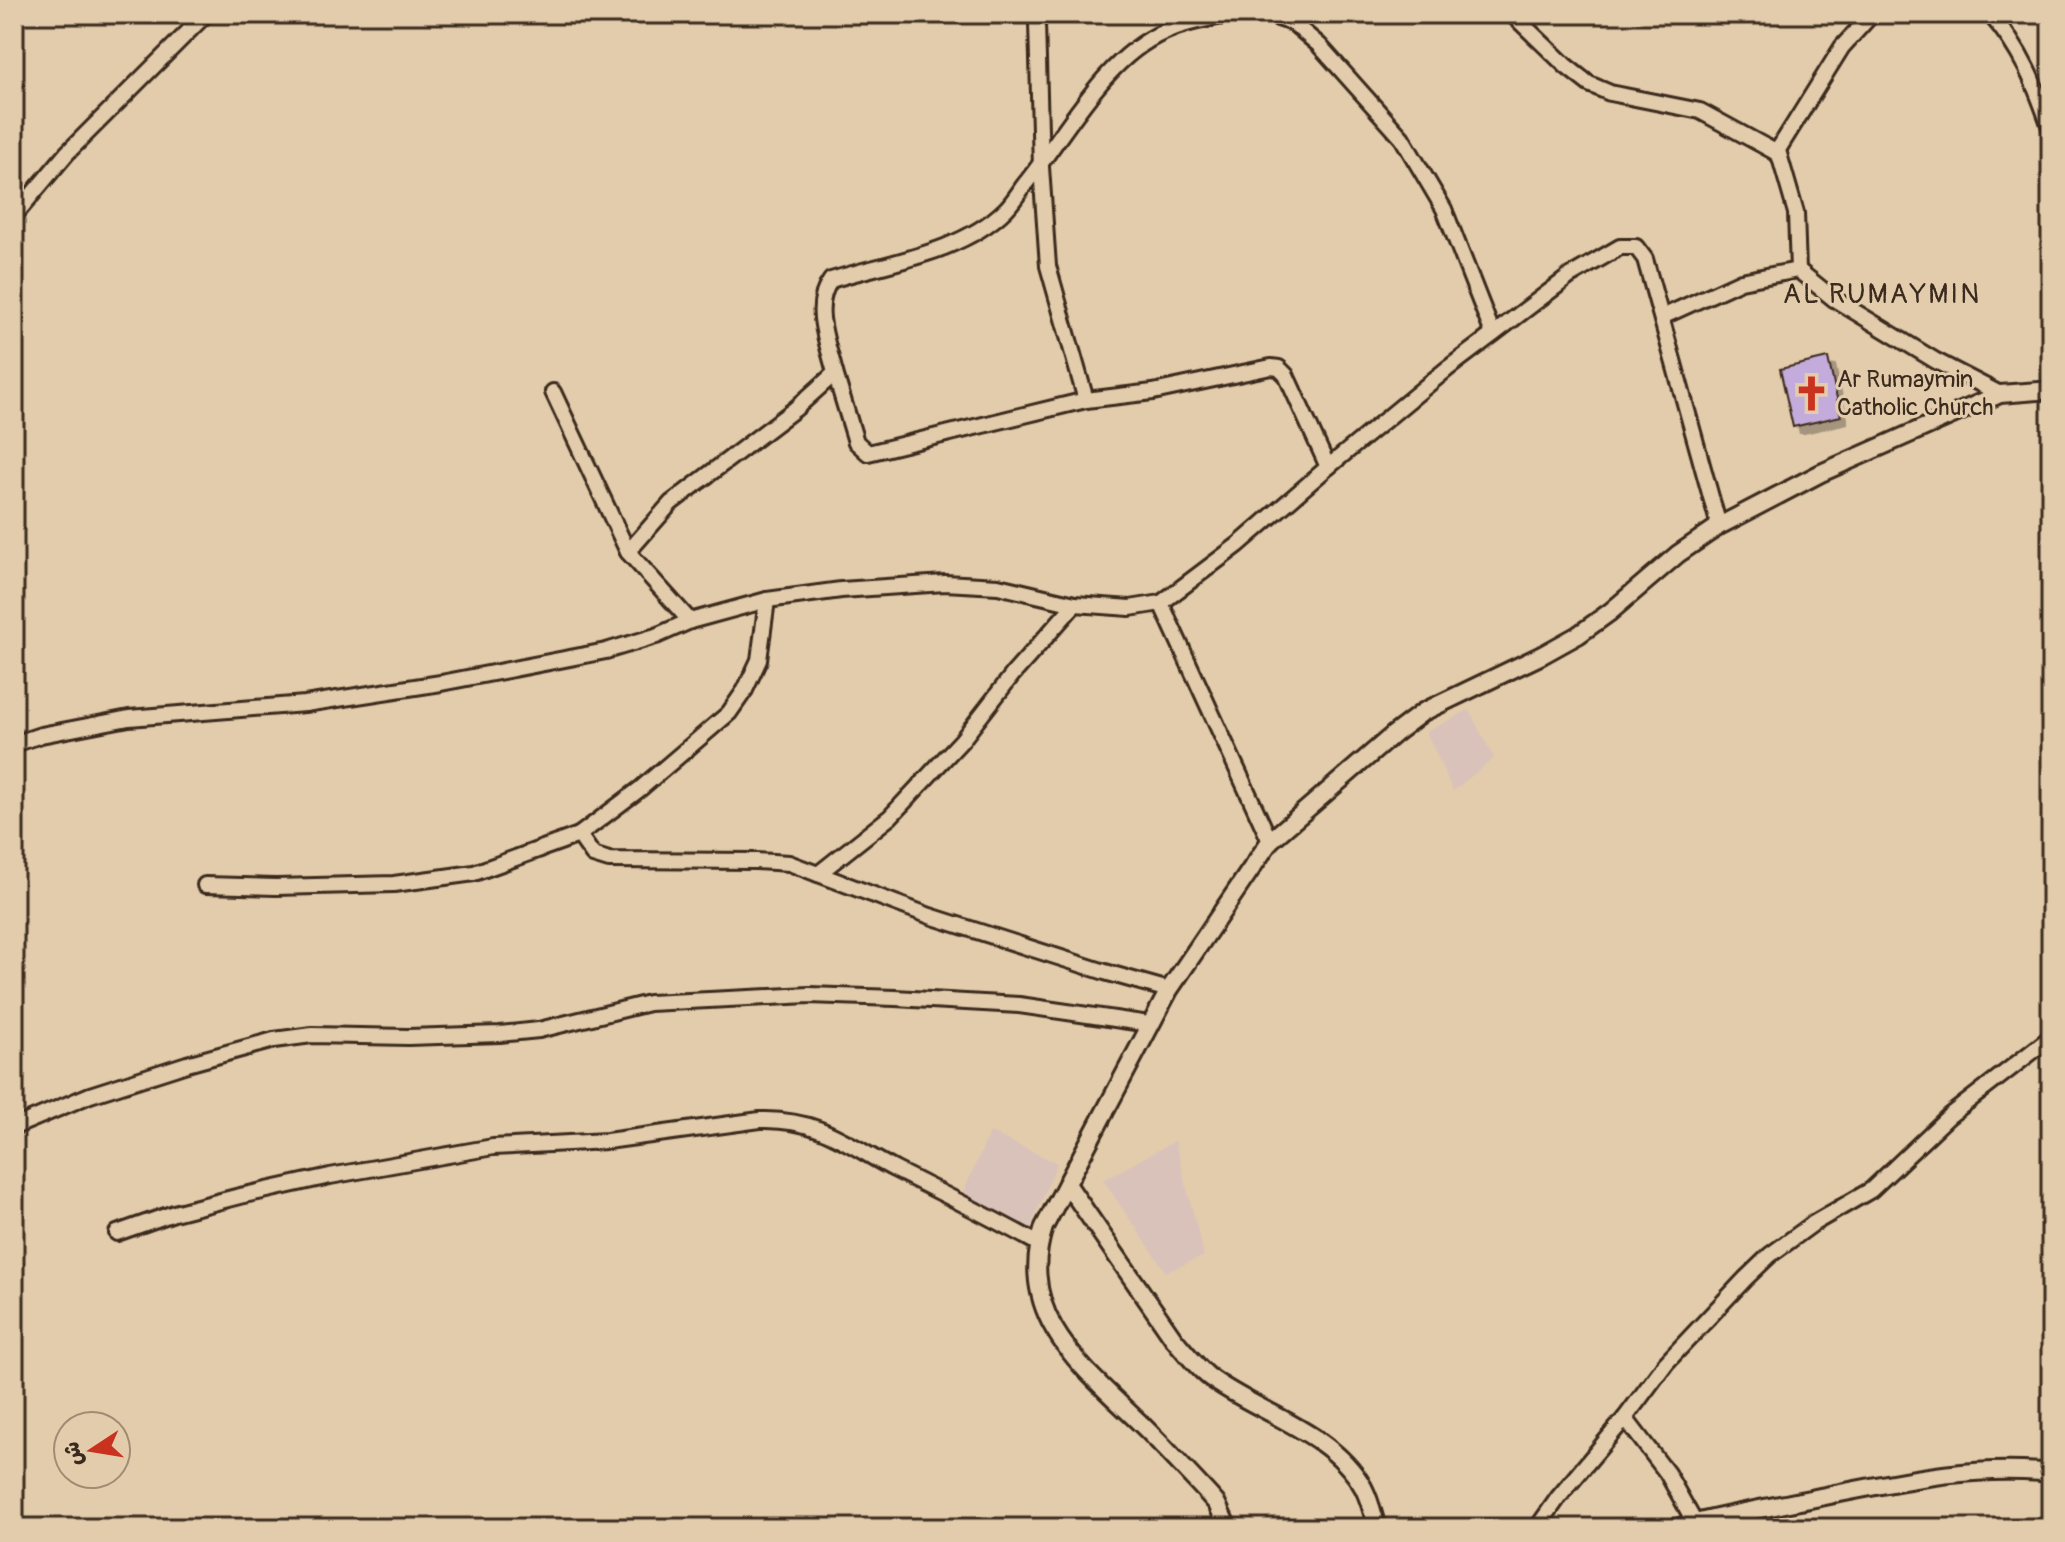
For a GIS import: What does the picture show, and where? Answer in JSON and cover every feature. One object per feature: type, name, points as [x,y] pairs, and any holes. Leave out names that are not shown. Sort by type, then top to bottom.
[{"type":"street","points":[[14,216],[67,153],[206,14]]},
{"type":"street","points":[[1235,14],[1196,21],[1165,31],[1141,44],[1111,70],[1041,167],[1006,209],[945,247],[831,280],[821,299],[821,312],[856,442],[868,453],[1086,400],[1153,392],[1271,367],[1279,368],[1286,375],[1328,467]]},
{"type":"street","points":[[1266,14],[1293,23],[1319,45],[1402,138],[1444,209],[1493,334]]},
{"type":"street","points":[[1512,14],[1589,84],[1610,93],[1700,111],[1776,153],[1796,213],[1798,270],[1834,299],[1936,361],[2000,394]]},
{"type":"street","points":[[1776,153],[1842,47],[1872,14]]},
{"type":"street","points":[[1990,14],[2023,57],[2051,130]]},
{"type":"street","points":[[1037,23],[1041,167],[1048,266],[1086,400]]},
{"type":"street","points":[[14,744],[41,735],[129,718],[305,704],[441,683],[606,651],[656,636],[690,621],[767,600],[841,590],[945,583],[998,586],[1075,604],[1130,608],[1161,603],[1238,545],[1328,467],[1493,334],[1570,276],[1620,247],[1636,247],[1645,259],[1719,526]]},
{"type":"street","points":[[1662,317],[1741,281],[1798,270]]},
{"type":"street","points":[[628,552],[671,503],[795,409],[835,373]]},
{"type":"street","points":[[1228,1528],[1217,1504],[1209,1495],[1081,1366],[1057,1336],[1044,1312],[1037,1275],[1039,1244],[1044,1227],[1149,1024],[1270,841],[1423,712],[1578,635],[1678,554],[1719,526],[1821,473],[2000,394],[2051,390]]},
{"type":"street","points":[[553,392],[628,552],[690,621]]},
{"type":"street","points":[[205,885],[276,887],[407,883],[474,873],[579,835],[640,789],[729,713],[745,690],[759,660],[767,600]]},
{"type":"street","points":[[1161,603],[1270,841]]},
{"type":"street","points":[[818,874],[890,817],[962,740],[1013,674],[1075,604]]},
{"type":"street","points":[[579,835],[593,855],[609,860],[789,863],[930,916],[1169,990]]},
{"type":"street","points":[[14,1127],[90,1095],[274,1040],[312,1035],[408,1037],[500,1034],[539,1030],[649,1003],[796,995],[895,998],[1019,1005],[1149,1024]]},
{"type":"street","points":[[1537,1528],[1666,1363],[1770,1255],[1814,1223],[1871,1190],[1949,1116],[2051,1037]]},
{"type":"street","points":[[117,1233],[174,1213],[240,1196],[330,1176],[493,1147],[607,1141],[783,1119],[824,1130],[851,1142],[890,1166],[1039,1244]]},
{"type":"street","points":[[1067,1184],[1193,1362],[1209,1376],[1297,1427],[1349,1468],[1362,1486],[1377,1528]]},
{"type":"street","points":[[1625,1418],[1667,1473],[1695,1523]]},
{"type":"street","points":[[1676,1528],[1914,1478],[2010,1470],[2051,1473]]},
{"type":"shaded area","points":[[1469,710],[1494,758],[1453,791],[1426,732]]},
{"type":"shaded area","points":[[990,1132],[1057,1163],[1027,1235],[960,1199]]},
{"type":"shaded area","points":[[1175,1141],[1204,1256],[1166,1272],[1103,1180]]},
{"type":"building","name":"Ar Rumaymin Catholic Church","points":[[1828,358],[1841,416],[1793,427],[1780,369]]},
{"type":"place","name":"Ar Rumaymin Catholic Church","points":[[1811,393]]},
{"type":"district","name":"AL RUMAYMIN","points":[[1882,293]]}]
